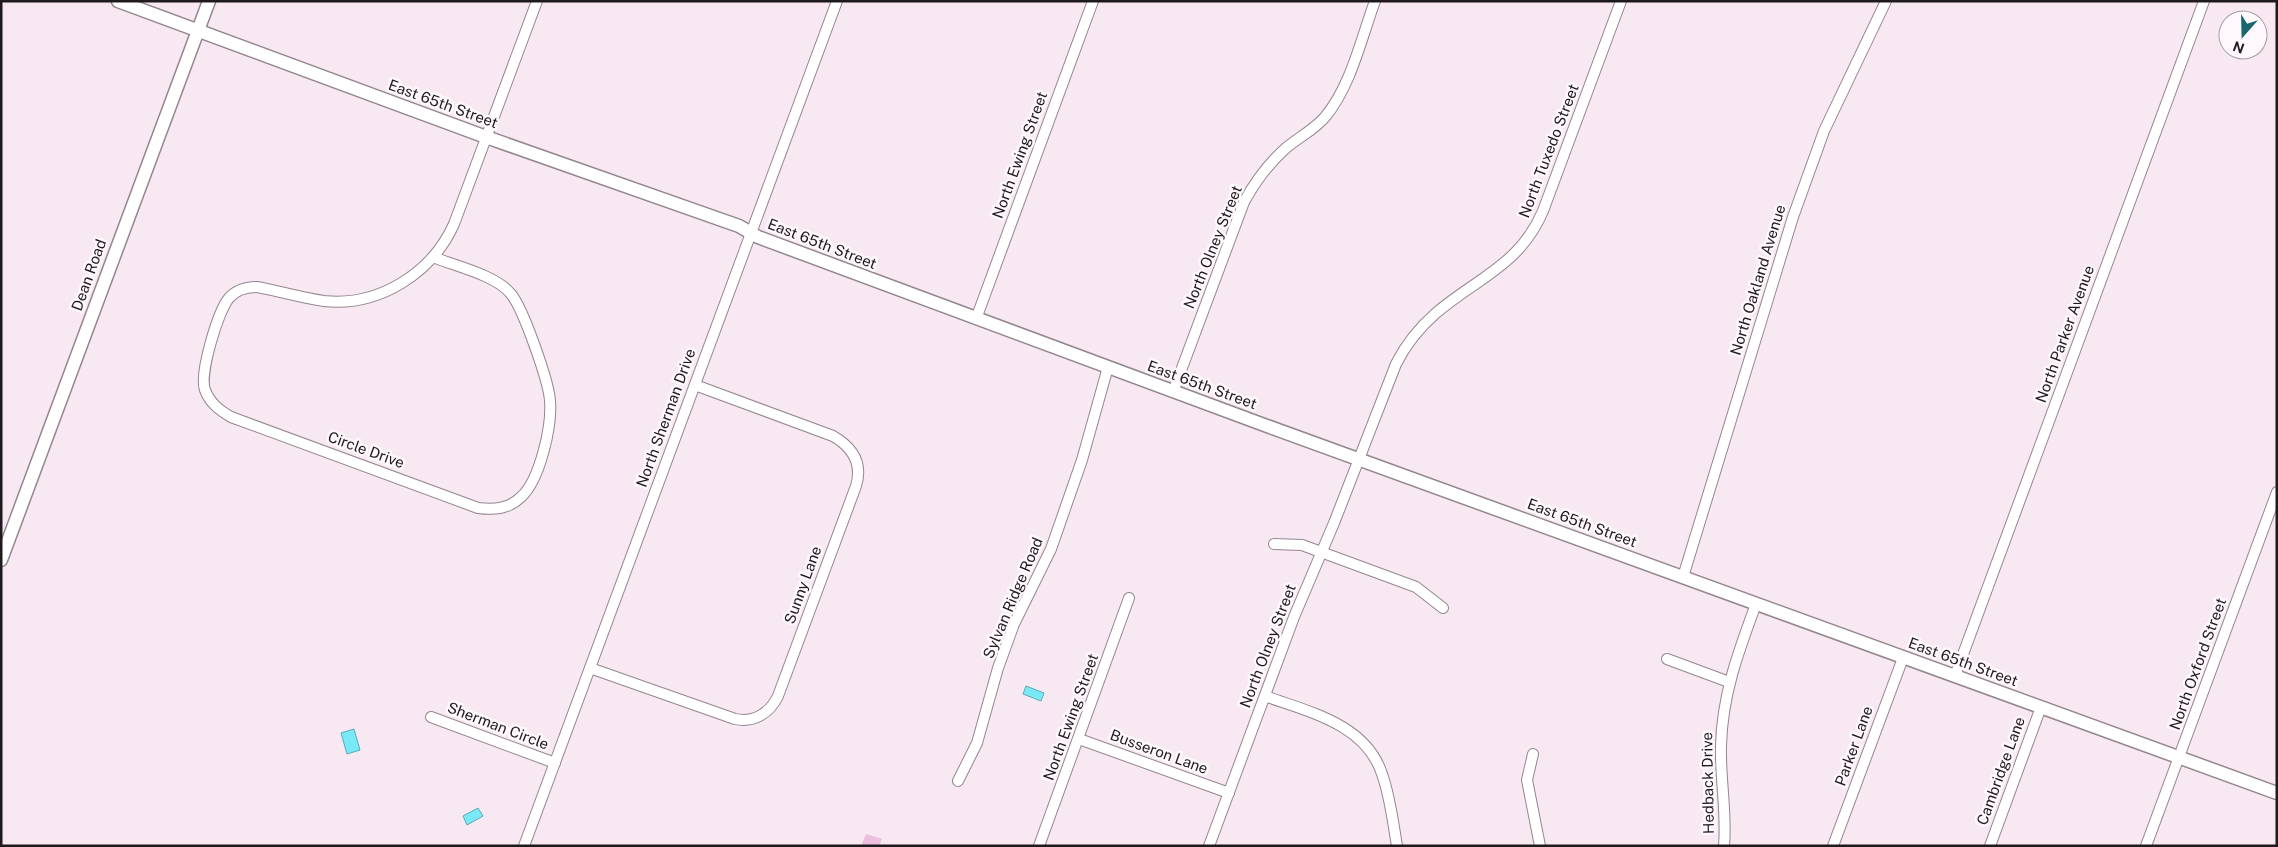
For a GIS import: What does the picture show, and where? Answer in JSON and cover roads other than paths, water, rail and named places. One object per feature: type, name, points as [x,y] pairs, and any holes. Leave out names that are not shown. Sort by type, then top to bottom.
[{"type":"street","name":"East 65th Street","points":[[118,1],[486,137],[739,226],[750,233],[1173,392],[2277,793]]},
{"type":"street","name":"Dean Road","points":[[1,560],[196,30],[209,1]]},
{"type":"street","points":[[433,258],[450,232],[537,1]]},
{"type":"street","name":"North Sherman Drive","points":[[524,846],[837,1]]},
{"type":"street","name":"North Ewing Street","points":[[976,319],[1093,1]]},
{"type":"street","name":"North Olney Street","points":[[1173,392],[1244,202],[1258,179],[1275,159],[1298,139],[1312,130],[1332,106],[1345,82],[1375,1]]},
{"type":"street","name":"North Tuxedo Street","points":[[1359,459],[1394,368],[1415,334],[1437,312],[1505,264],[1521,249],[1536,228],[1621,1]]},
{"type":"street","name":"North Oakland Avenue","points":[[1683,578],[1793,217],[1824,131],[1886,1]]},
{"type":"street","name":"North Parker Avenue","points":[[1955,676],[2204,1]]},
{"type":"street","name":"Circle Drive","points":[[433,258],[495,281],[510,293],[518,306],[545,377],[550,408],[546,444],[528,489],[521,497],[507,506],[494,510],[478,508],[231,417],[216,407],[205,389],[203,368],[224,305],[236,292],[248,287],[257,287],[324,301],[363,299],[403,283],[433,258]]},
{"type":"street","name":"Sylvan Ridge Road","points":[[958,781],[977,743],[998,668],[1014,624],[1050,553],[1082,460],[1108,367]]},
{"type":"street","name":"Sunny Lane","points":[[590,668],[735,720],[753,719],[765,713],[778,696],[856,486],[857,464],[853,452],[844,442],[833,436],[695,385]]},
{"type":"street","name":"North Olney Street","points":[[1209,846],[1294,617],[1359,459]]},
{"type":"street","name":"North Oxford Street","points":[[2146,846],[2277,492]]},
{"type":"street","points":[[1274,544],[1297,544],[1416,587],[1443,608]]},
{"type":"street","name":"North Ewing Street","points":[[1039,846],[1129,598]]},
{"type":"street","name":"Hedback Drive","points":[[1724,846],[1721,744],[1729,682],[1756,604]]},
{"type":"street","name":"Parker Lane","points":[[1833,846],[1903,658]]},
{"type":"street","points":[[1667,659],[1729,682]]},
{"type":"street","points":[[1264,696],[1338,724],[1361,739],[1373,753],[1382,774],[1397,846]]},
{"type":"street","name":"Cambridge Lane","points":[[1990,846],[2041,707]]},
{"type":"street","name":"Sherman Circle","points":[[431,717],[555,763]]},
{"type":"street","name":"Busseron Lane","points":[[1079,739],[1229,793]]},
{"type":"street","points":[[1533,754],[1527,780],[1540,846]]},
{"type":"water","points":[[1026,686],[1044,693],[1041,701],[1023,694]]},
{"type":"water","points":[[354,729],[360,750],[347,754],[341,733]]},
{"type":"water","points":[[478,808],[483,816],[467,825],[463,816]]}]
